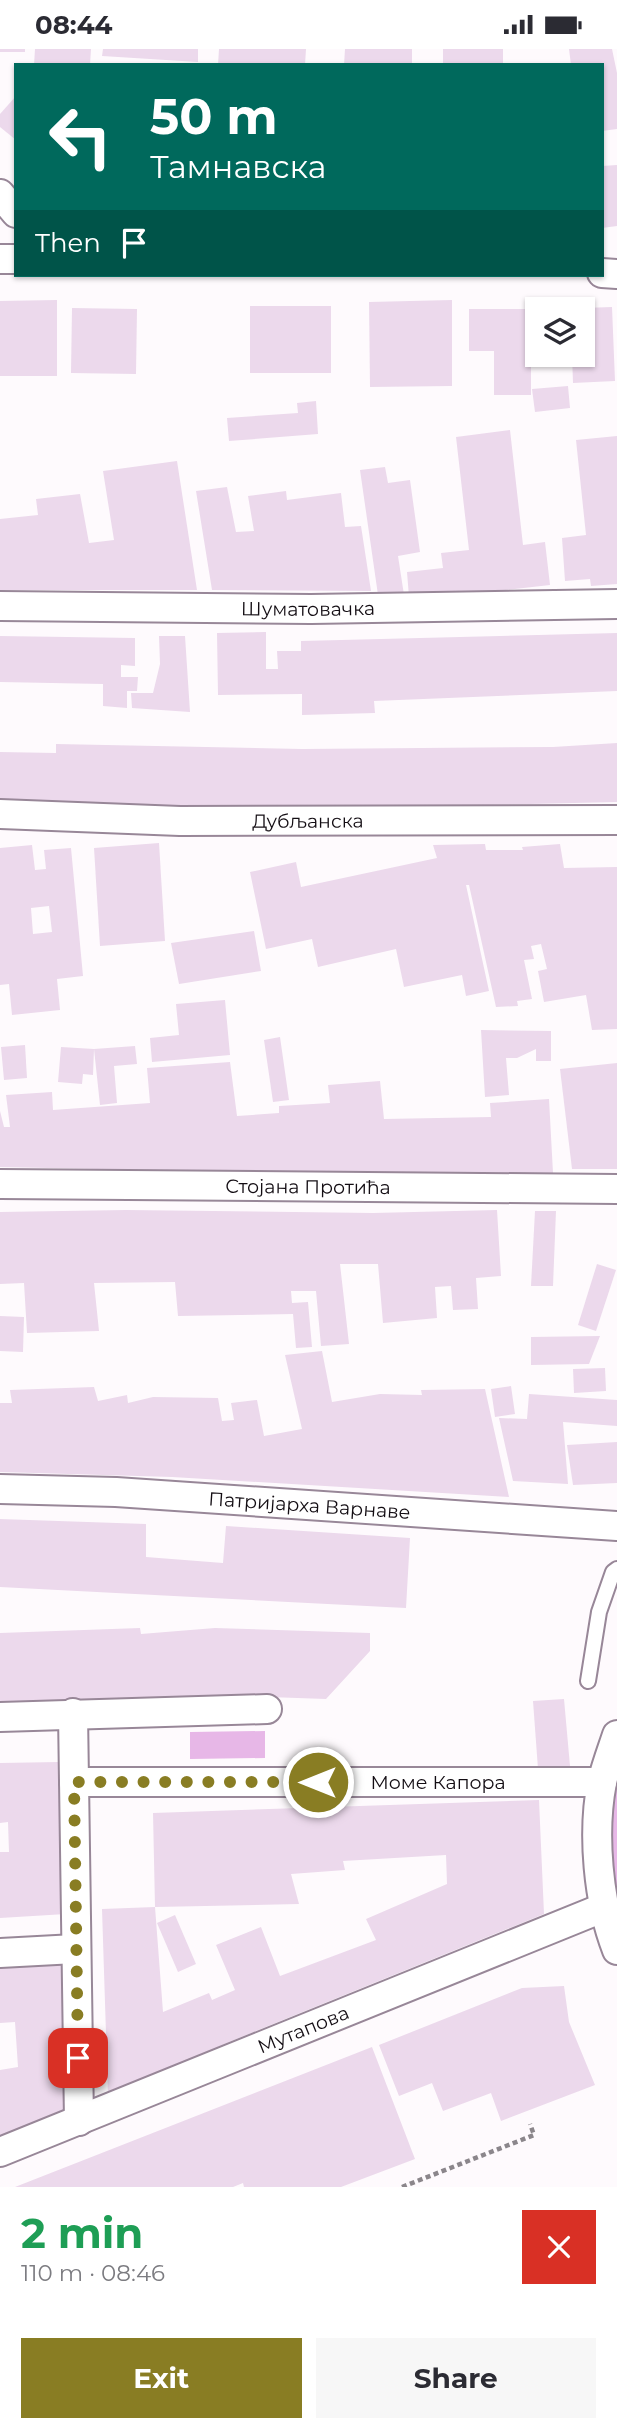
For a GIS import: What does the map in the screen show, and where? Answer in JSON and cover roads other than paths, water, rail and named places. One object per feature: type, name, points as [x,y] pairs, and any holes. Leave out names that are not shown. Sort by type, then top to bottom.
[{"type":"street","points":[[0,194],[14,211]]},
{"type":"street","name":"Шуматовачка","points":[[0,607],[311,609],[617,604]]},
{"type":"street","name":"Дубљанска","points":[[0,814],[180,821],[617,820]]},
{"type":"street","name":"Стојана Протића","points":[[0,1184],[617,1189]]},
{"type":"street","name":"Патријарха Варнаве","points":[[0,1489],[129,1493],[617,1526]]},
{"type":"street","points":[[0,1717],[267,1709]]},
{"type":"street","points":[[73,1713],[79,2121]]},
{"type":"street","points":[[617,1735],[603,1782],[599,1825],[606,1907],[617,1950]]},
{"type":"street","name":"Моме Капора","points":[[74,1782],[603,1782]]},
{"type":"street","name":"Мутапова","points":[[0,2152],[606,1907]]},
{"type":"street","points":[[0,1953],[75,1949]]},
{"type":"lane","points":[[588,1681],[599,1612],[613,1572],[617,1569]]}]
